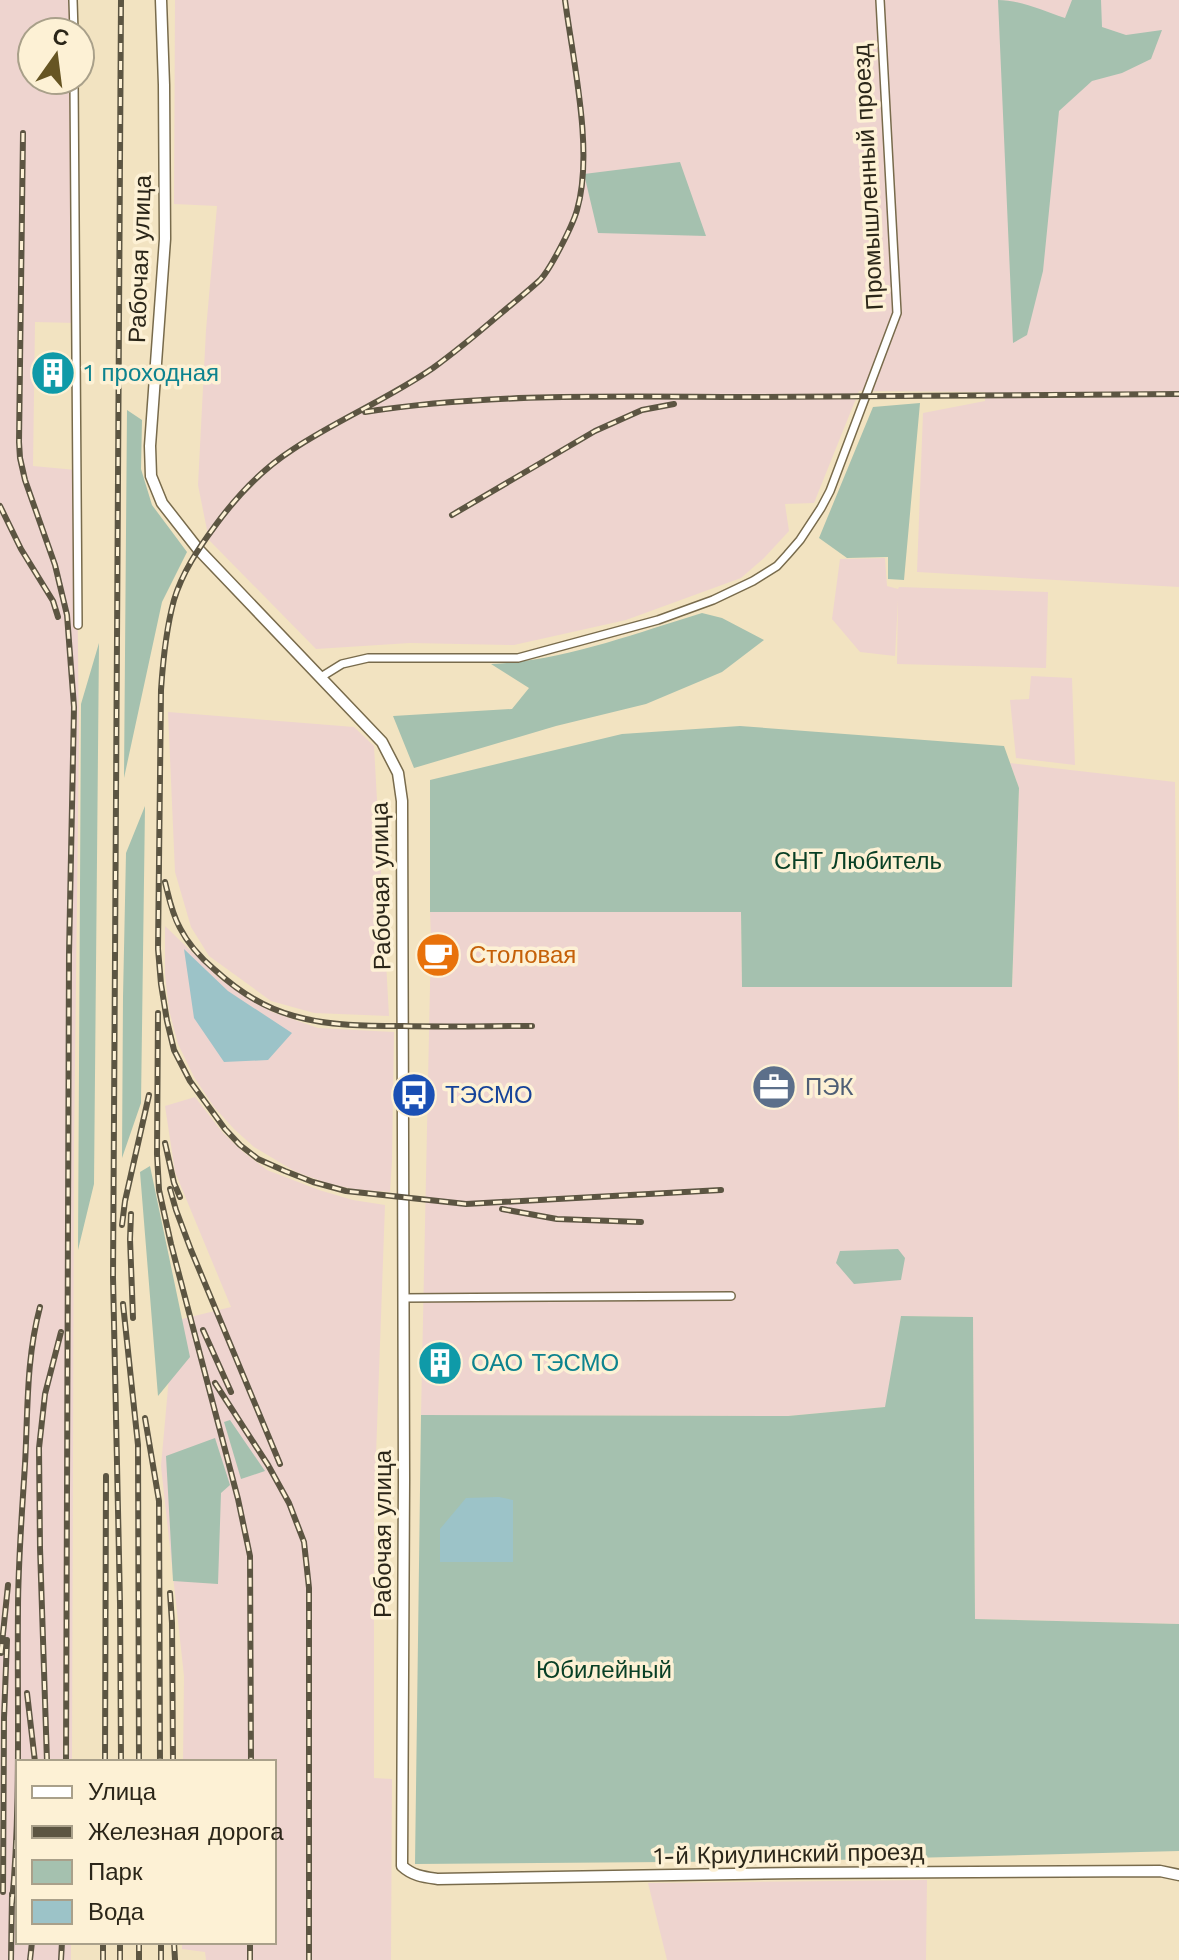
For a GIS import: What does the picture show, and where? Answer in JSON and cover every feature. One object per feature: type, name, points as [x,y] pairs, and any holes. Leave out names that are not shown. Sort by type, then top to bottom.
[{"type":"street","name":"Рабочая улица","points":[[161,0],[165,239],[150,446],[151,476],[162,503],[198,549],[382,742],[398,773],[402,815],[402,1866]]},
{"type":"street","name":"Промышленный проезд","points":[[321,677],[342,664],[368,658],[518,658],[658,620],[753,581],[777,566],[800,540],[830,491],[897,313],[880,0]]},
{"type":"street","points":[[74,96],[78,625]]},
{"type":"street","points":[[403,1298],[731,1296]]},
{"type":"street","name":"1-й Криулинский проезд","points":[[402,1866],[420,1877],[438,1879],[1160,1871],[1179,1875]]},
{"type":"shaded area","points":[[0,0],[72,0],[72,16],[16,16],[16,96],[73,96],[77,323],[35,322],[33,466],[76,470],[79,740],[72,1760],[16,1760],[16,1944],[71,1944],[71,1960],[0,1960]]},
{"type":"shaded area","points":[[175,0],[1179,0],[1179,587],[917,572],[923,413],[985,401],[985,392],[859,391],[814,503],[785,504],[789,531],[741,578],[626,620],[514,645],[410,643],[316,649],[209,540],[198,485],[206,330],[217,206],[174,204]]},
{"type":"shaded area","points":[[885,558],[887,586],[898,589],[1048,592],[1046,668],[897,664],[898,600],[895,656],[860,652],[832,619],[840,559]]},
{"type":"shaded area","points":[[1031,676],[1072,678],[1075,765],[1016,758],[1010,700],[1029,699]]},
{"type":"shaded area","points":[[168,712],[354,727],[374,746],[389,1016],[314,1013],[271,1001],[209,956],[191,927],[175,872]]},
{"type":"shaded area","points":[[1010,763],[1175,782],[1179,1624],[975,1619],[973,1317],[901,1316],[886,1407],[788,1416],[421,1415],[430,912],[741,912],[742,986],[1012,987],[1019,788]]},
{"type":"shaded area","points":[[165,926],[221,980],[272,1012],[318,1028],[394,1032],[390,1192],[353,1189],[296,1172],[254,1147],[214,1107],[194,1077],[178,1044],[169,1010],[165,975]]},
{"type":"shaded area","points":[[195,1097],[223,1133],[267,1170],[319,1190],[385,1205],[374,1511],[374,1778],[392,1779],[391,1960],[206,1960],[205,1952],[182,1949],[182,1944],[276,1944],[276,1760],[183,1760],[184,1676],[161,1466],[174,1321],[231,1307],[175,1172],[165,1106]]},
{"type":"shaded area","points":[[927,1880],[926,1960],[667,1960],[648,1883]]},
{"type":"green space","points":[[998,0],[1024,4],[1065,18],[1072,0],[1101,0],[1102,27],[1126,35],[1162,30],[1151,59],[1122,73],[1092,81],[1059,111],[1043,271],[1027,335],[1013,343]]},
{"type":"green space","points":[[680,162],[706,236],[598,233],[584,174]]},
{"type":"green space","points":[[920,403],[904,580],[888,579],[888,557],[847,558],[819,538],[873,407]]},
{"type":"green space","points":[[127,410],[142,420],[141,469],[152,505],[187,552],[162,602],[124,778]]},
{"type":"green space","points":[[702,613],[722,618],[764,640],[722,672],[646,704],[556,726],[414,768],[393,716],[512,709],[529,688],[491,664],[571,652]]},
{"type":"green space","points":[[99,643],[94,1184],[78,1250],[81,704]]},
{"type":"green space","name":"СНТ Любитель","points":[[740,726],[1004,746],[1019,788],[1012,987],[742,987],[741,912],[430,912],[430,780],[622,734]]},
{"type":"green space","points":[[145,806],[141,1103],[122,1158],[126,853]]},
{"type":"green space","points":[[150,1166],[190,1357],[158,1396],[140,1172]]},
{"type":"green space","points":[[898,1249],[905,1258],[901,1280],[854,1284],[836,1263],[840,1251]]},
{"type":"green space","name":"Юбилейный","points":[[901,1316],[973,1317],[975,1619],[1179,1624],[1179,1851],[793,1861],[415,1864],[421,1415],[788,1416],[885,1407]]},
{"type":"green space","points":[[230,1420],[265,1471],[241,1479],[224,1422]]},
{"type":"green space","points":[[215,1438],[230,1485],[221,1493],[218,1584],[173,1581],[166,1456]]},
{"type":"water","points":[[184,949],[228,991],[292,1033],[268,1060],[224,1062],[194,1018]]},
{"type":"water","points":[[499,1497],[513,1500],[513,1562],[440,1562],[440,1529],[466,1498]]},
{"type":"railway","points":[[121,0],[113,1277],[121,1760]]},
{"type":"railway","points":[[565,0],[583,134],[582,187],[577,210],[549,267],[530,289],[433,368],[309,439],[270,466],[240,494],[215,526],[181,580],[171,611],[161,690],[158,949],[161,984],[174,1050],[190,1081],[225,1129],[258,1159],[313,1182],[346,1191],[466,1204],[721,1190]]},
{"type":"railway","points":[[23,133],[20,458],[55,565],[67,615],[74,707],[69,954],[66,1760]]},
{"type":"railway","points":[[365,412],[512,398],[1179,394]]},
{"type":"railway","points":[[452,515],[595,431],[642,410],[674,404]]},
{"type":"railway","points":[[0,506],[21,549],[53,601],[58,617]]},
{"type":"railway","points":[[165,882],[177,923],[196,951],[233,985],[283,1013],[348,1025],[532,1026]]},
{"type":"railway","points":[[158,1013],[159,1190],[250,1556],[251,1760]]},
{"type":"railway","points":[[122,1225],[149,1095]]},
{"type":"railway","points":[[165,1143],[180,1197]]},
{"type":"railway","points":[[170,1189],[191,1250],[280,1464]]},
{"type":"railway","points":[[502,1209],[557,1219],[641,1222]]},
{"type":"railway","points":[[131,1214],[133,1318]]},
{"type":"railway","points":[[123,1304],[138,1445],[139,1760]]},
{"type":"railway","points":[[18,1760],[19,1556],[30,1366],[40,1307]]},
{"type":"railway","points":[[203,1330],[231,1392]]},
{"type":"railway","points":[[47,1760],[39,1448],[45,1394],[61,1332]]},
{"type":"railway","points":[[215,1383],[268,1465],[289,1503],[304,1542],[309,1588],[309,1960]]},
{"type":"railway","points":[[145,1418],[159,1501],[160,1760]]},
{"type":"railway","points":[[105,1760],[106,1476]]},
{"type":"railway","points":[[1,1653],[8,1585]]},
{"type":"railway","points":[[170,1593],[173,1760]]},
{"type":"railway","points":[[3,1892],[7,1640]]},
{"type":"railway","points":[[27,1693],[35,1760]]},
{"type":"railway","points":[[12,1903],[16,1843]]},
{"type":"railway","points":[[11,1960],[12,1894]]},
{"type":"railway","points":[[30,1960],[32,1944]]},
{"type":"railway","points":[[61,1960],[62,1944]]},
{"type":"railway","points":[[103,1944],[103,1960]]},
{"type":"railway","points":[[120,1944],[120,1960]]},
{"type":"railway","points":[[139,1944],[139,1960]]},
{"type":"railway","points":[[161,1944],[161,1960]]},
{"type":"railway","points":[[174,1944],[175,1960]]},
{"type":"railway","points":[[250,1944],[250,1960]]},
{"type":"place","name":"1 проходная","points":[[53,373]]},
{"type":"place","name":"Столовая","points":[[438,955]]},
{"type":"place","name":"ПЭК","points":[[774,1087]]},
{"type":"place","name":"ТЭСМО","points":[[414,1095]]},
{"type":"place","name":"ОАО ТЭСМО","points":[[440,1363]]}]
